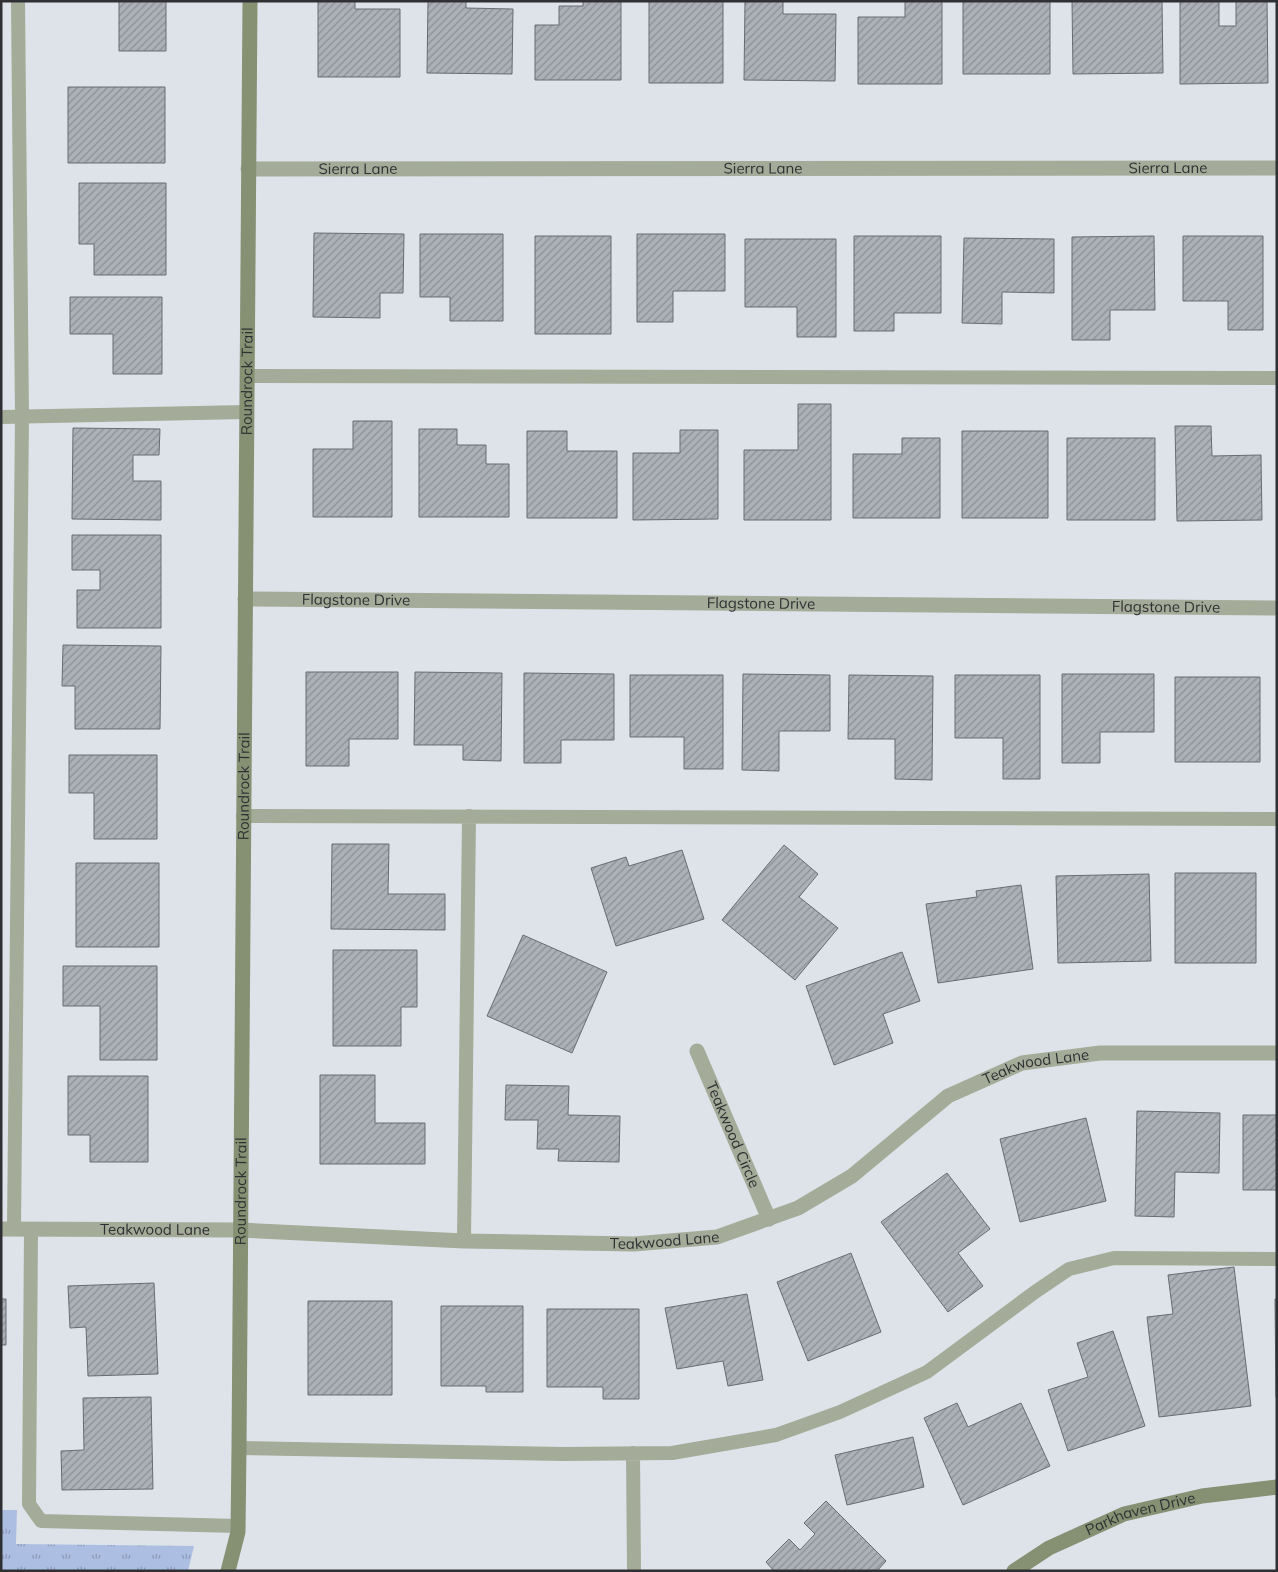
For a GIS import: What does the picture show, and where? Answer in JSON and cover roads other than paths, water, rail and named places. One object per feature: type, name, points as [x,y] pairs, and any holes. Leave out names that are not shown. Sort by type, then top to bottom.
[{"type":"street","name":"Roundrock Trail","points":[[228,1571],[238,1526],[250,1]]},
{"type":"street","name":"Sierra Lane","points":[[248,168],[1277,168]]},
{"type":"street","name":"Flagstone Drive","points":[[245,599],[1277,608]]},
{"type":"street","name":"Teakwood Circle","points":[[697,1051],[769,1219]]},
{"type":"street","name":"Teakwood Lane","points":[[8,1229],[240,1230],[464,1241],[634,1244],[717,1237],[798,1208],[852,1176],[948,1096],[1022,1063],[1100,1053],[1277,1053]]},
{"type":"street","name":"Parkhaven Drive","points":[[1014,1571],[1049,1548],[1124,1514],[1202,1496],[1277,1487]]},
{"type":"lane","points":[[8,1229],[22,417],[18,1]]},
{"type":"lane","points":[[247,376],[1277,378]]},
{"type":"lane","points":[[1,417],[246,412]]},
{"type":"lane","points":[[243,816],[1277,819]]},
{"type":"lane","points":[[464,1241],[469,816]]},
{"type":"lane","points":[[31,1230],[29,1504],[41,1521],[238,1526]]},
{"type":"lane","points":[[239,1448],[553,1454],[672,1453],[776,1435],[840,1412],[927,1372],[1069,1269],[1114,1258],[1277,1260]]},
{"type":"lane","points":[[633,1453],[634,1571]]}]
